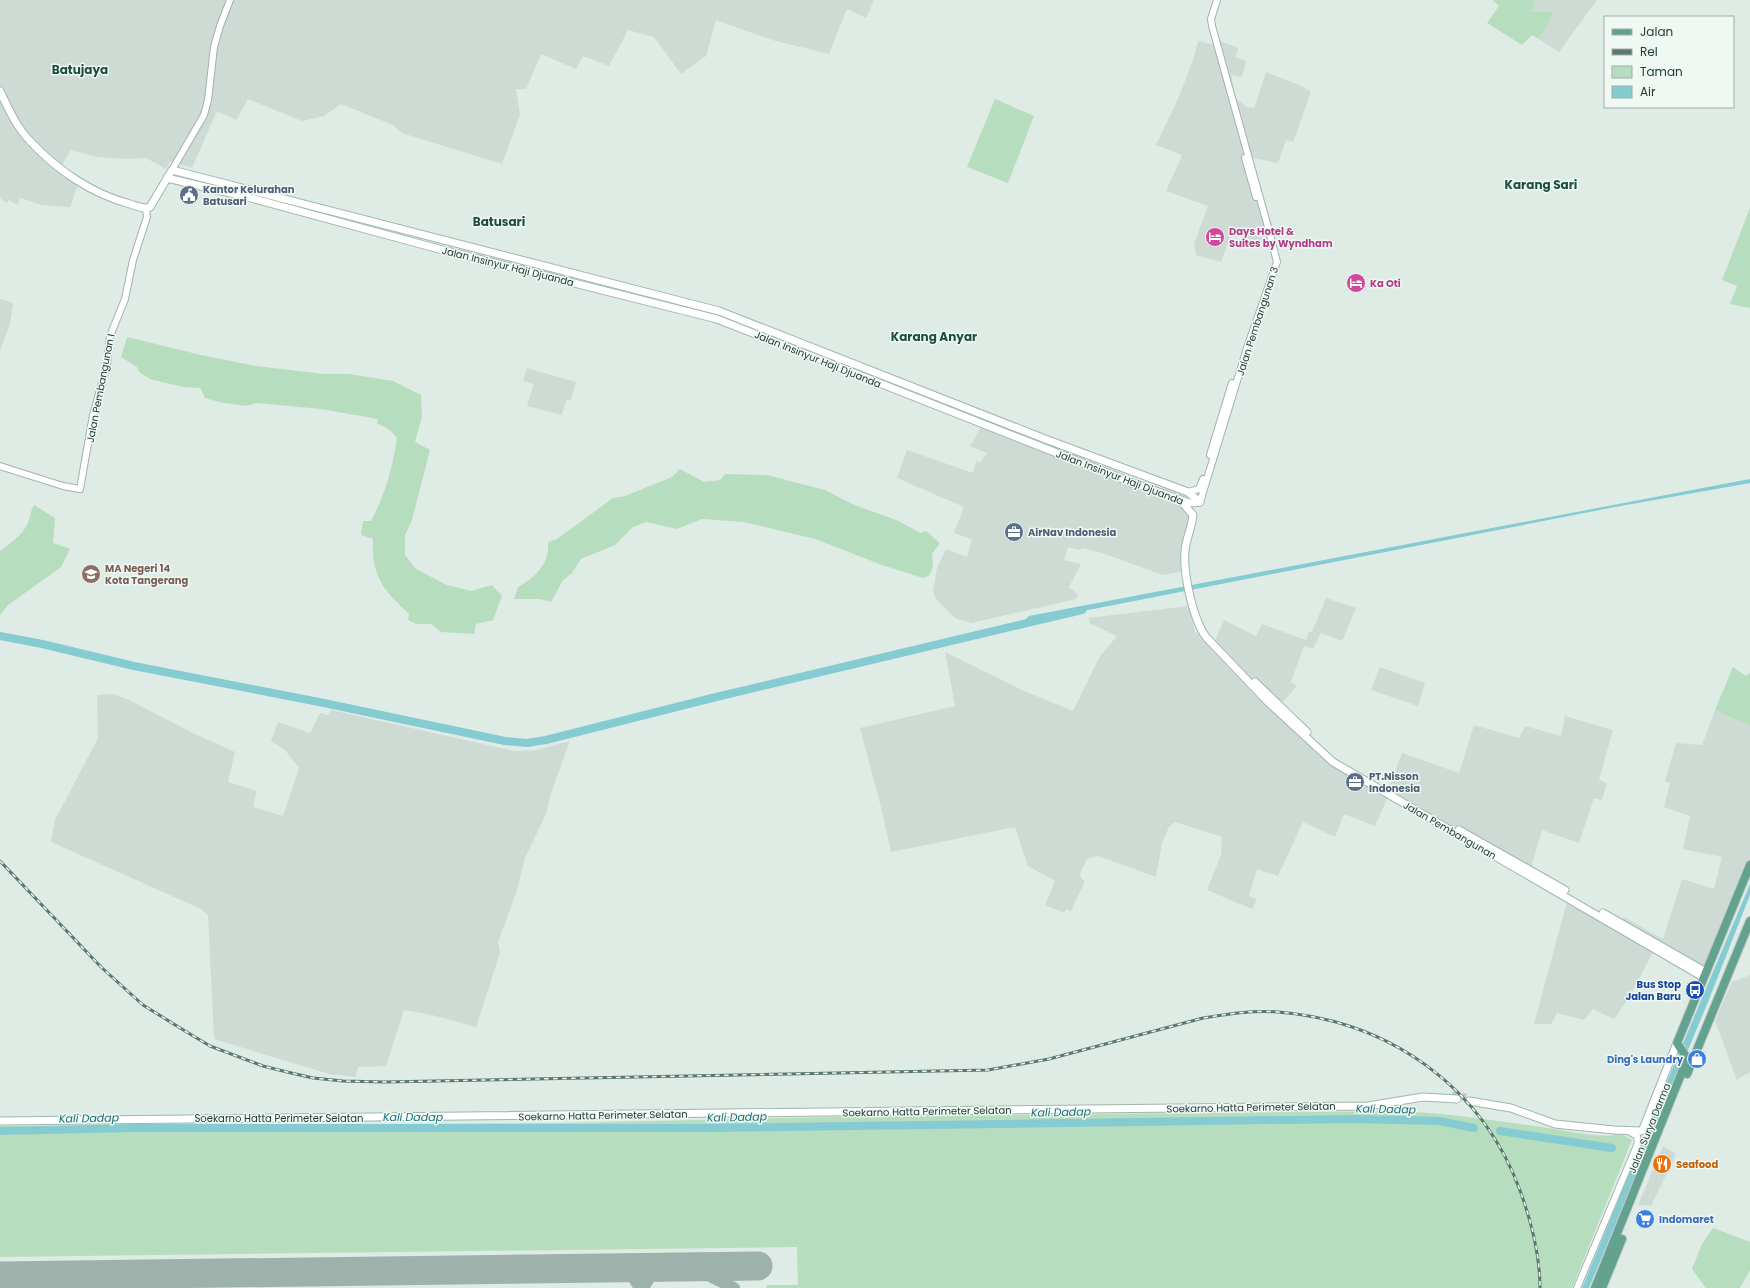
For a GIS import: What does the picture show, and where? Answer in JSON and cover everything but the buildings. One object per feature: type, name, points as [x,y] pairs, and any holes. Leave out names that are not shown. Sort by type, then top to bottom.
[{"type":"main road","points":[[0,91],[10,111],[29,140],[50,160],[78,181],[102,194],[146,209]]},
{"type":"main road","name":"Jalan Pembangunan I","points":[[146,209],[150,207],[172,170]]},
{"type":"main road","name":"Jalan Insinyur Haji Djuanda","points":[[172,170],[719,311],[991,418],[1188,492],[1200,502]]},
{"type":"main road","name":"Jalan Insinyur Haji Djuanda","points":[[167,178],[247,197],[717,319],[1133,483],[1190,503],[1200,502]]},
{"type":"main road","points":[[531,271],[531,266],[533,264]]},
{"type":"main road","points":[[978,422],[981,414]]},
{"type":"main road","points":[[987,425],[991,418]]},
{"type":"main road","points":[[1133,483],[1133,479],[1137,474]]},
{"type":"main road","name":"Jalan Pembangunan","points":[[1180,500],[1193,515],[1185,549],[1185,561],[1190,582]]},
{"type":"main road","name":"Jalan Pembangunan","points":[[1200,502],[1190,539],[1187,559],[1197,622],[1206,637],[1268,702],[1333,762],[1704,974]]},
{"type":"main road","points":[[1468,1099],[1511,1108],[1547,1122],[1642,1131],[1679,1045],[1704,974],[1750,865]]},
{"type":"main road","name":"Jalan Surya Darma","points":[[1595,1288],[1689,1056],[1750,921]]},
{"type":"main road","points":[[1679,1045],[1689,1056]]},
{"type":"main road","name":"Jalan Surya Darma","points":[[1602,1288],[1689,1056]]},
{"type":"main road","name":"Soekarno Hatta Perimeter Selatan","points":[[0,1121],[1350,1106],[1407,1094],[1427,1093],[1454,1097]]},
{"type":"street","name":"Jalan Pembangunan I","points":[[172,170],[204,115],[208,100],[214,47],[230,0]]},
{"type":"street","name":"Jalan Pembangunan 3","points":[[1200,502],[1248,345],[1277,262],[1217,54],[1206,21],[1213,0]]},
{"type":"street","name":"Jalan Pembangunan 3","points":[[1217,0],[1211,19],[1217,54]]},
{"type":"street","name":"Jalan Pembangunan 3","points":[[1188,492],[1199,489],[1201,485],[1238,366],[1274,262],[1239,131]]},
{"type":"street","name":"Jalan Pembangunan I","points":[[0,466],[63,486],[80,489],[94,410],[107,365],[110,336],[125,300],[133,260],[147,217],[146,209]]},
{"type":"street","points":[[1577,1288],[1638,1143],[1638,1138],[1635,1134],[1622,1130]]},
{"type":"shaded area","points":[[0,0],[874,0],[866,18],[847,9],[829,54],[772,40],[716,20],[706,56],[681,74],[654,37],[628,30],[609,66],[583,56],[576,69],[541,54],[526,89],[516,89],[520,115],[502,164],[402,133],[393,125],[341,104],[324,116],[302,121],[248,99],[236,120],[217,111],[192,168],[170,161],[166,169],[146,158],[127,159],[97,157],[71,150],[61,167],[79,182],[70,207],[42,205],[20,198],[18,205],[9,200],[6,203],[0,198]]},
{"type":"shaded area","points":[[1535,0],[1597,0],[1559,52],[1537,38],[1544,31],[1532,12]]},
{"type":"shaded area","points":[[1198,41],[1211,44],[1220,41],[1238,48],[1236,57],[1246,61],[1245,67],[1241,77],[1231,75],[1236,99],[1247,107],[1254,108],[1266,72],[1304,87],[1311,92],[1293,142],[1286,140],[1278,163],[1253,158],[1263,207],[1278,248],[1232,232],[1221,262],[1196,255],[1194,244],[1208,206],[1166,191],[1182,155],[1156,145],[1178,99],[1193,60]]},
{"type":"shaded area","points":[[0,299],[13,303],[10,324],[0,350]]},
{"type":"shaded area","points":[[527,368],[576,382],[571,399],[566,401],[562,415],[527,406],[534,384],[523,381]]},
{"type":"shaded area","name":"AirNav Indonesia","points":[[982,423],[1180,500],[1190,510],[1185,561],[1186,571],[1163,575],[1099,552],[1082,548],[1080,550],[1068,547],[1064,560],[1081,564],[1069,587],[1078,595],[1076,599],[971,623],[955,618],[936,599],[933,591],[937,568],[946,549],[967,557],[972,539],[954,533],[964,507],[897,478],[907,450],[973,473],[976,461],[980,463],[987,453],[970,446]]},
{"type":"shaded area","points":[[1326,598],[1356,608],[1342,641],[1321,633],[1313,649],[1304,646],[1291,682],[1297,686],[1279,706],[1214,643],[1224,620],[1256,636],[1262,624],[1306,640],[1309,631],[1312,632]]},
{"type":"shaded area","points":[[1188,606],[1195,631],[1331,763],[1388,797],[1375,826],[1344,814],[1335,837],[1303,822],[1278,876],[1257,869],[1249,896],[1257,899],[1252,909],[1207,890],[1221,855],[1222,837],[1175,822],[1169,827],[1162,843],[1156,877],[1098,856],[1087,859],[1080,873],[1081,878],[1085,881],[1071,911],[1066,909],[1064,913],[1045,905],[1055,881],[1028,866],[1015,827],[891,852],[882,811],[860,728],[955,706],[945,652],[1022,690],[1073,711],[1100,656],[1117,636],[1091,624],[1088,618]]},
{"type":"shaded area","points":[[1380,667],[1425,683],[1418,706],[1371,690]]},
{"type":"shaded area","points":[[114,694],[235,752],[228,782],[257,791],[253,807],[283,816],[299,768],[285,750],[271,741],[278,722],[310,733],[320,713],[328,715],[331,710],[515,751],[536,750],[570,741],[551,793],[546,814],[525,858],[517,890],[498,942],[500,953],[476,1027],[432,1015],[404,1010],[386,1066],[358,1067],[355,1077],[329,1074],[214,1039],[208,915],[201,909],[51,842],[55,820],[98,738],[97,695]]},
{"type":"shaded area","points":[[1715,710],[1750,726],[1750,875],[1707,970],[1655,948],[1630,996],[1614,1019],[1593,1009],[1584,1020],[1557,1013],[1551,1024],[1534,1024],[1568,898],[1621,927],[1624,917],[1663,939],[1682,879],[1714,889],[1722,857],[1683,849],[1690,816],[1664,807],[1670,783],[1665,781],[1676,743],[1702,745]]},
{"type":"shaded area","points":[[1565,716],[1613,730],[1599,780],[1607,783],[1602,800],[1594,798],[1579,843],[1542,830],[1530,871],[1388,789],[1402,753],[1459,773],[1474,725],[1519,738],[1525,726],[1561,736]]},
{"type":"shaded area","points":[[1750,975],[1750,1072],[1737,1080],[1715,1021],[1732,982]]},
{"type":"shaded area","points":[[1663,1146],[1676,1154],[1651,1206],[1638,1205]]},
{"type":"green space","points":[[1493,0],[1535,0],[1532,12],[1553,12],[1544,31],[1537,38],[1532,35],[1522,45],[1487,23],[1499,6]]},
{"type":"green space","points":[[995,99],[1034,116],[1008,183],[967,167]]},
{"type":"green space","points":[[1750,208],[1750,308],[1730,304],[1737,286],[1722,280]]},
{"type":"green space","points":[[127,337],[201,355],[256,366],[324,374],[349,374],[393,381],[421,395],[422,417],[415,442],[430,450],[412,520],[405,535],[405,555],[416,569],[447,585],[471,591],[492,585],[502,596],[493,620],[476,624],[474,634],[441,632],[431,624],[416,624],[408,620],[409,614],[392,597],[380,581],[374,563],[373,539],[361,535],[363,521],[371,521],[384,490],[391,471],[397,438],[390,430],[377,423],[378,419],[321,409],[257,403],[246,406],[219,402],[205,398],[200,388],[183,387],[150,379],[139,372],[137,367],[121,357]]},
{"type":"green space","points":[[680,469],[704,482],[720,480],[725,474],[767,475],[825,490],[852,504],[896,520],[921,533],[926,531],[940,543],[932,554],[933,566],[929,576],[923,578],[882,565],[815,539],[744,522],[702,519],[677,529],[646,522],[633,527],[615,545],[581,559],[572,573],[563,580],[551,602],[540,599],[514,599],[518,587],[531,579],[544,563],[547,556],[548,542],[557,539],[613,498],[625,496],[672,477]]},
{"type":"green space","points":[[34,505],[55,518],[53,543],[70,549],[61,567],[8,605],[0,615],[0,551],[16,539],[26,527]]},
{"type":"green space","points":[[1733,667],[1746,676],[1750,673],[1750,726],[1715,710]]},
{"type":"green space","points":[[1397,1111],[1473,1118],[1594,1135],[1604,1136],[1621,1134],[1632,1140],[1572,1288],[766,1288],[767,1285],[798,1285],[797,1247],[0,1257],[0,1126],[562,1123],[833,1117]]},
{"type":"green space","points":[[1713,1228],[1750,1242],[1750,1270],[1740,1288],[1706,1288],[1692,1269],[1702,1244]]},
{"type":"water","points":[[1750,479],[1750,483],[1615,507],[1022,623],[1029,616]]},
{"type":"water","points":[[1750,884],[1750,895],[1708,1002],[1589,1288],[1582,1288],[1676,1060]]},
{"type":"waterway","points":[[0,636],[42,644],[134,666],[319,702],[505,741],[527,743],[546,740],[716,697],[1082,610]]},
{"type":"waterway","name":"Kali Dadap","points":[[0,1131],[134,1128],[709,1128],[1352,1119],[1439,1121],[1474,1128]]},
{"type":"waterway","name":"Kali Dadap","points":[[1500,1131],[1612,1148]]},
{"type":"taxiway","points":[[643,1288],[651,1275],[661,1267]]},
{"type":"taxiway","points":[[619,1268],[633,1277],[640,1288]]},
{"type":"taxiway","points":[[672,1268],[702,1272],[734,1288]]},
{"type":"taxiway","points":[[22,1276],[78,1282],[103,1288]]},
{"type":"runway","points":[[0,1276],[758,1266]]},
{"type":"tunnel","points":[[1452,1095],[1466,1097]]},
{"type":"railway","points":[[0,861],[101,967],[143,1005],[210,1046],[263,1066],[313,1078],[343,1081],[385,1082],[988,1070],[1049,1059],[1203,1018],[1259,1012],[1278,1012],[1319,1018],[1358,1029],[1394,1045],[1427,1066],[1457,1092],[1483,1121],[1504,1155],[1521,1193],[1529,1216],[1539,1264],[1540,1288]]},
{"type":"place","name":"Kantor Kelurahan Batusari","points":[[189,195]]},
{"type":"place","name":"Days Hotel & Suites by Wyndham","points":[[1215,237]]},
{"type":"place","name":"Ka Oti","points":[[1356,283]]},
{"type":"place","name":"AirNav Indonesia","points":[[1014,532]]},
{"type":"place","name":"MA Negeri 14 Kota Tangerang","points":[[91,574]]},
{"type":"place","name":"PT.Nisson Indonesia","points":[[1355,782]]},
{"type":"place","name":"Bus Stop Jalan Baru","points":[[1695,990]]},
{"type":"place","name":"Ding's Laundry","points":[[1697,1059]]},
{"type":"place","name":"Seafood","points":[[1662,1164]]},
{"type":"place","name":"Indomaret","points":[[1645,1219]]},
{"type":"district","name":"Batujaya","points":[[80,70]]},
{"type":"district","name":"Karang Sari","points":[[1541,185]]},
{"type":"district","name":"Batusari","points":[[499,222]]},
{"type":"district","name":"Karang Anyar","points":[[934,337]]}]
